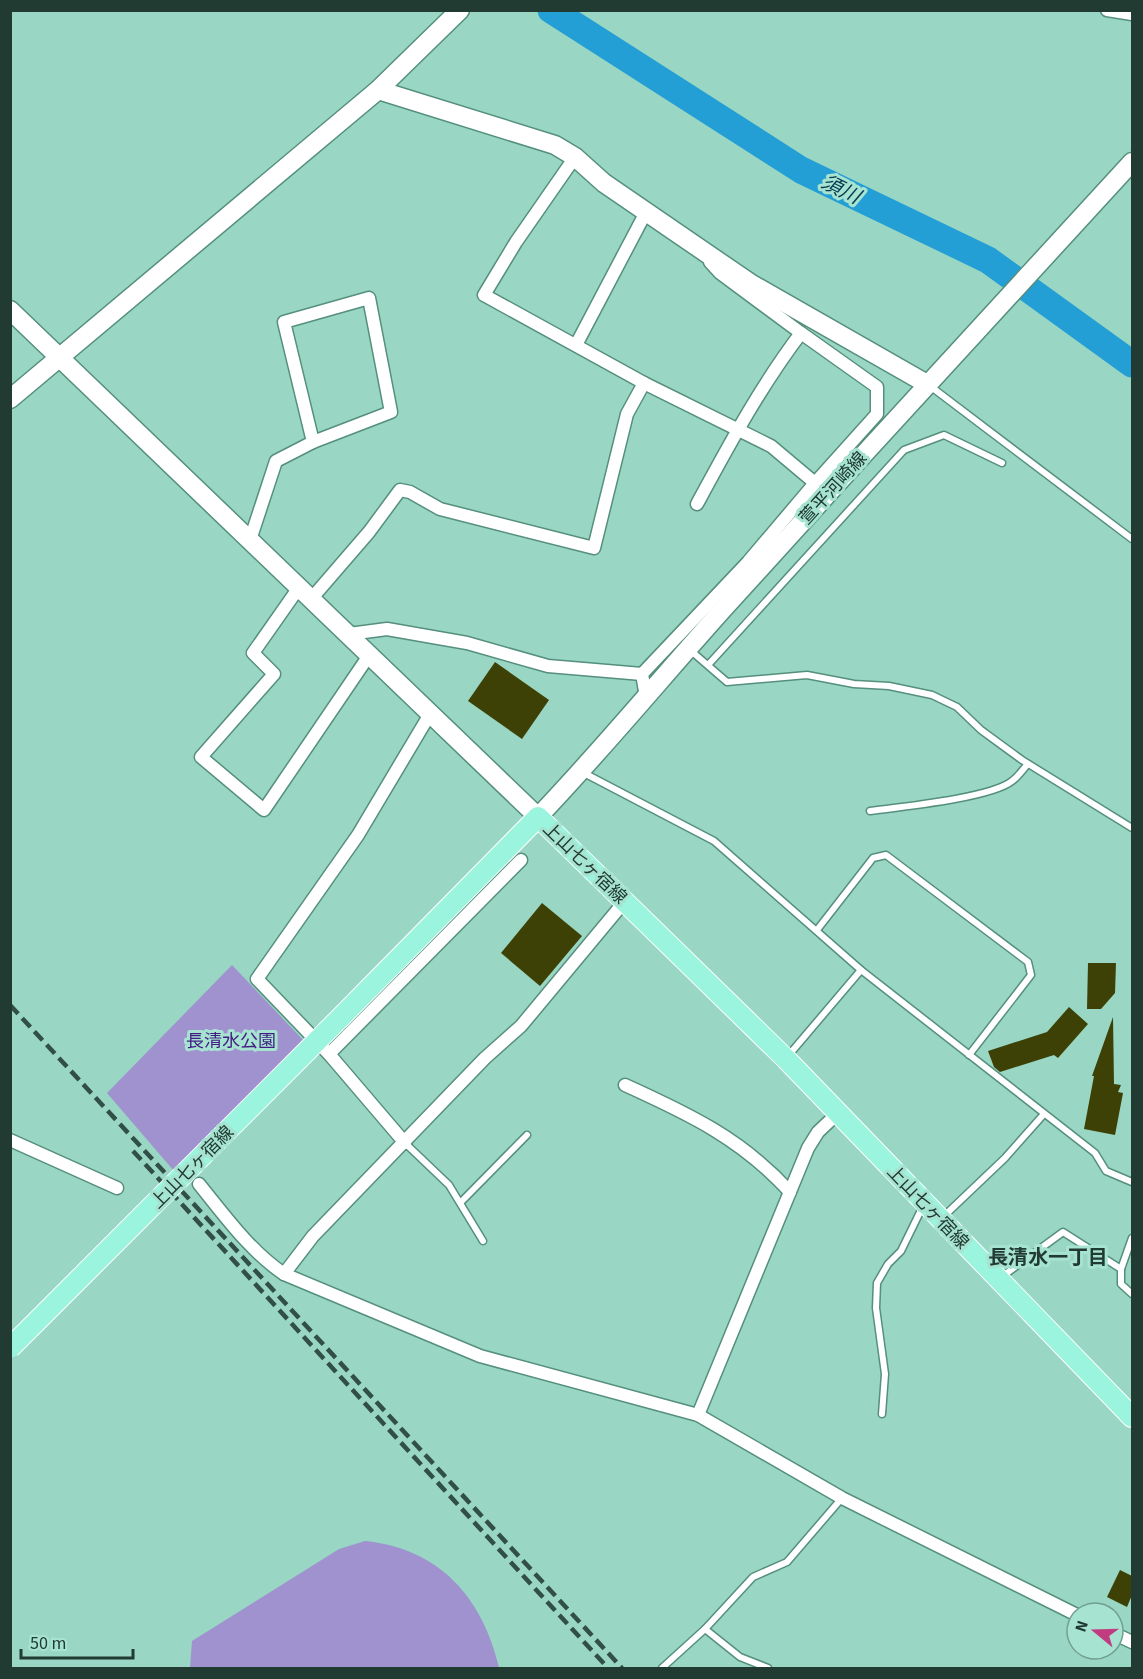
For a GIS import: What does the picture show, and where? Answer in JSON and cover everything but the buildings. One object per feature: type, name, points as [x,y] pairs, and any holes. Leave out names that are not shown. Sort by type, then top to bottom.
[{"type":"main road","name":"上山七ヶ宿線","points":[[10,1348],[537,817],[786,1059],[1132,1417]]},
{"type":"street","points":[[1107,10],[1132,14]]},
{"type":"street","points":[[10,399],[378,90],[452,13]]},
{"type":"street","points":[[378,90],[555,145],[575,157],[604,183],[750,283],[927,384]]},
{"type":"street","points":[[575,157],[516,242],[484,295],[644,383],[771,446],[815,483]]},
{"type":"street","name":"萱平河崎線","points":[[537,817],[582,771],[688,648],[940,369],[1132,162]]},
{"type":"street","points":[[576,345],[646,212]]},
{"type":"street","points":[[642,674],[748,562],[877,414],[877,387],[720,273],[699,249]]},
{"type":"street","points":[[250,540],[276,461],[313,442],[391,412],[369,298],[284,322],[313,442]]},
{"type":"street","points":[[10,310],[306,592],[537,817]]},
{"type":"street","points":[[698,504],[769,375],[801,333]]},
{"type":"street","points":[[370,654],[264,810],[201,757],[274,674],[253,653],[306,592],[369,532],[400,490],[410,492],[440,509],[594,548],[627,414],[644,383]]},
{"type":"street","points":[[349,634],[387,629],[467,643],[548,666],[642,674]]},
{"type":"street","points":[[642,674],[646,697]]},
{"type":"street","points":[[405,1143],[329,1054],[257,979],[358,835],[430,714]]},
{"type":"street","points":[[329,1054],[521,860]]},
{"type":"street","points":[[284,1274],[314,1236],[485,1058],[521,1026],[625,901]]},
{"type":"street","points":[[625,1085],[676,1109],[741,1146],[764,1164],[790,1192]]},
{"type":"street","points":[[698,1415],[813,1140],[837,1114]]},
{"type":"street","points":[[10,1140],[117,1188]]},
{"type":"street","points":[[199,1184],[236,1230],[269,1264],[284,1274],[480,1356],[698,1415],[842,1498],[1065,1609]]},
{"type":"lane","points":[[927,384],[1132,539]]},
{"type":"lane","points":[[708,665],[904,450],[944,435],[1002,463]]},
{"type":"lane","points":[[688,648],[726,681],[807,675],[933,695],[957,707],[981,730],[1028,764],[1132,828]]},
{"type":"lane","points":[[870,810],[938,801],[998,789],[1012,781],[1028,764]]},
{"type":"lane","points":[[582,771],[714,841],[742,869],[817,930],[861,970],[1095,1153],[1106,1171],[1132,1182]]},
{"type":"lane","points":[[817,930],[873,858],[886,855],[1028,962],[1031,975],[969,1054]]},
{"type":"lane","points":[[786,1059],[861,970]]},
{"type":"lane","points":[[940,1219],[1005,1158],[1044,1114]]},
{"type":"lane","points":[[461,1202],[527,1135]]},
{"type":"lane","points":[[405,1143],[449,1185],[483,1241]]},
{"type":"lane","points":[[882,1414],[885,1374],[876,1308],[877,1283],[888,1264],[901,1251],[925,1203]]},
{"type":"lane","points":[[999,1279],[1063,1232],[1121,1269]]},
{"type":"lane","points":[[1132,1238],[1121,1269],[1121,1284],[1132,1294]]},
{"type":"lane","points":[[662,1668],[705,1629],[753,1577],[787,1562],[842,1498]]},
{"type":"lane","points":[[705,1629],[740,1657],[768,1668]]},
{"type":"green space","name":"長清水公園","points":[[232,965],[304,1041],[174,1171],[107,1093]]},
{"type":"green space","points":[[365,1541],[392,1546],[415,1554],[436,1566],[454,1581],[469,1599],[481,1619],[499,1668],[190,1668],[192,1641],[339,1549]]},
{"type":"waterway","name":"須川","points":[[551,10],[801,170],[988,260],[1132,364]]},
{"type":"railway","points":[[10,1005],[622,1668]]},
{"type":"railway","points":[[133,1151],[608,1668]]},
{"type":"district","name":"長清水一丁目","points":[[1048,1257]]}]
